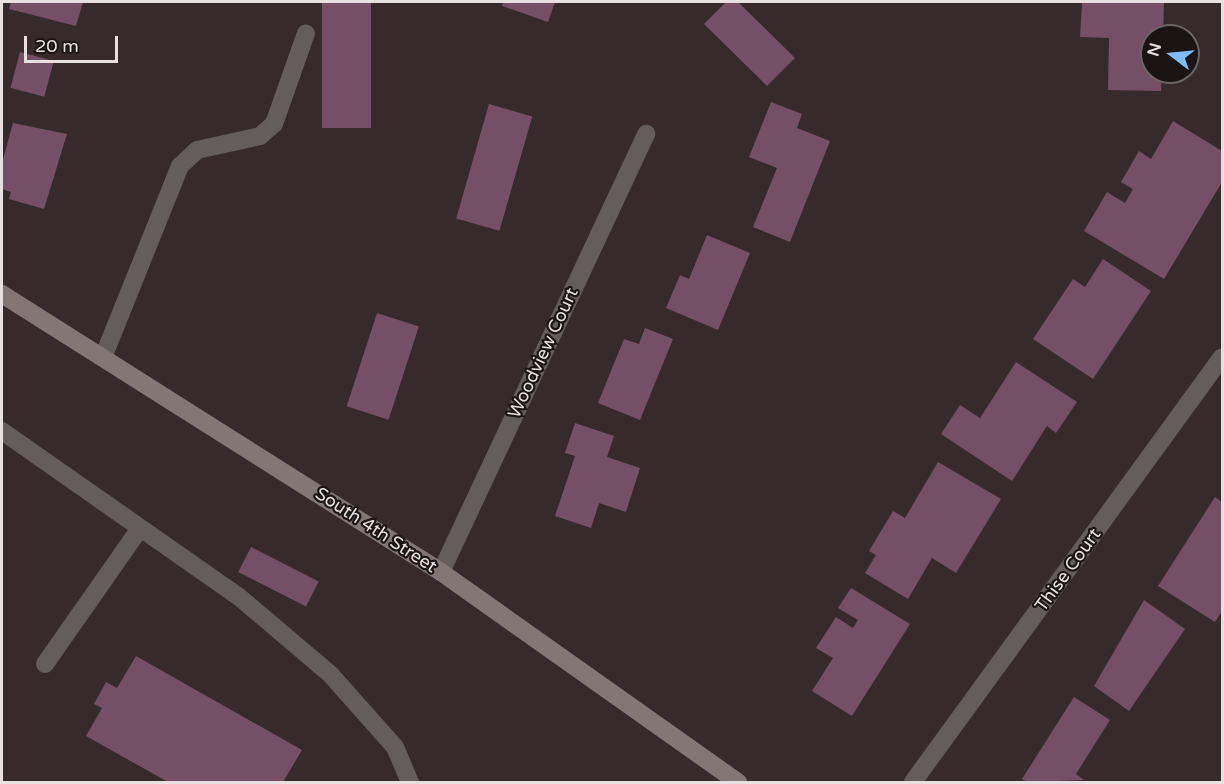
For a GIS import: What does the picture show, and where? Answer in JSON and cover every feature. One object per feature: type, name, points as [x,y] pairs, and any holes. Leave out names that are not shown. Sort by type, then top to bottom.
[{"type":"main road","name":"South 4th Street","points":[[2,294],[104,355],[441,572],[738,783]]},
{"type":"street","points":[[104,355],[180,166],[197,150],[260,136],[274,124],[306,33]]},
{"type":"street","name":"Woodview Court","points":[[441,572],[646,134]]},
{"type":"street","name":"Thise Court","points":[[913,783],[1222,357]]},
{"type":"street","points":[[2,431],[139,530],[238,596],[331,675],[395,747],[410,783]]},
{"type":"street","points":[[45,664],[139,530]]},
{"type":"building","points":[[11,2],[83,2],[76,26],[9,9]]},
{"type":"building","points":[[322,2],[371,2],[371,128],[322,128]]},
{"type":"building","points":[[503,2],[555,2],[548,22],[502,6]]},
{"type":"building","points":[[726,2],[738,2],[795,58],[767,86],[704,24]]},
{"type":"building","points":[[1082,2],[1164,2],[1163,24],[1140,24],[1140,84],[1161,84],[1161,91],[1108,90],[1109,38],[1080,37]]},
{"type":"building","points":[[20,52],[54,61],[44,97],[10,88]]},
{"type":"building","points":[[771,102],[802,114],[797,128],[830,141],[790,242],[753,227],[777,168],[749,157]]},
{"type":"building","points":[[489,104],[532,116],[499,231],[456,218]]},
{"type":"building","points":[[1173,121],[1222,151],[1222,182],[1164,279],[1084,231],[1107,192],[1125,203],[1133,189],[1121,182],[1139,151],[1151,159]]},
{"type":"building","points":[[13,123],[67,134],[44,209],[9,199],[11,192],[2,189],[2,163]]},
{"type":"building","points":[[707,235],[750,253],[718,330],[666,308],[680,275],[689,279]]},
{"type":"building","points":[[1103,259],[1151,291],[1093,379],[1033,339],[1073,279],[1085,287]]},
{"type":"building","points":[[377,313],[419,327],[389,420],[347,406]]},
{"type":"building","points":[[645,328],[673,339],[640,420],[598,403],[624,339],[639,344]]},
{"type":"building","points":[[1016,362],[1077,402],[1056,433],[1047,426],[1012,481],[941,434],[960,405],[980,418]]},
{"type":"building","points":[[575,423],[614,436],[607,457],[640,468],[626,512],[599,503],[591,528],[555,516],[575,456],[565,453]]},
{"type":"building","points":[[938,462],[1001,499],[956,573],[932,558],[908,599],[865,573],[876,555],[869,551],[893,511],[905,518]]},
{"type":"building","points":[[1215,497],[1222,502],[1222,611],[1215,622],[1158,586]]},
{"type":"building","points":[[251,547],[319,582],[306,606],[238,572]]},
{"type":"building","points":[[851,588],[910,624],[852,716],[812,691],[833,658],[816,648],[836,617],[853,628],[858,620],[838,608]]},
{"type":"building","points":[[1144,600],[1185,629],[1129,711],[1094,686]]},
{"type":"building","points":[[136,656],[302,750],[283,782],[168,782],[86,736],[102,708],[94,704],[106,682],[117,688]]},
{"type":"building","points":[[1074,697],[1110,720],[1076,774],[1084,780],[1027,782],[1022,779]]}]
